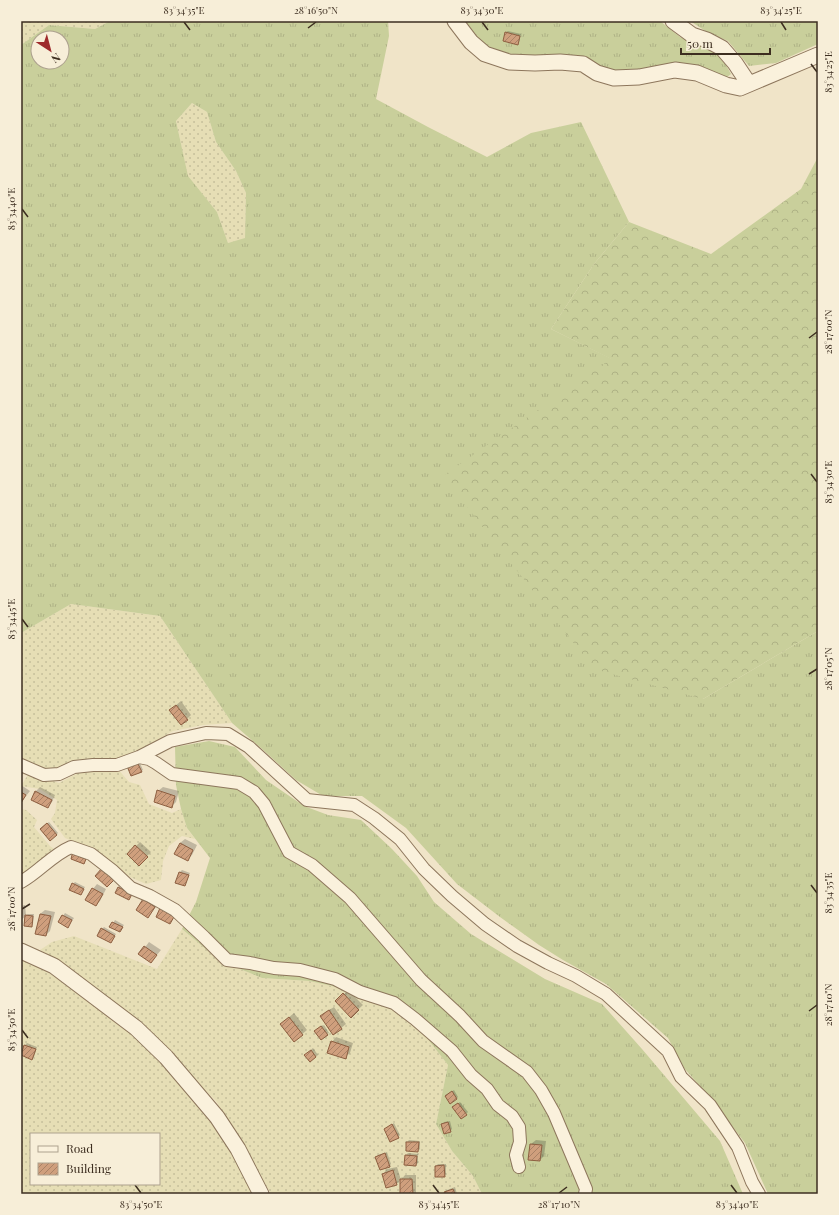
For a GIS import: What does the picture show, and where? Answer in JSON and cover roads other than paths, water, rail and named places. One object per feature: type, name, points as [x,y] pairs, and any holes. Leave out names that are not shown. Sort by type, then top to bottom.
[{"type":"street","points":[[454,21],[470,42],[485,54],[509,62],[560,62],[583,64],[597,73],[614,78],[639,77],[675,70],[698,73],[726,85],[740,88],[818,55]]},
{"type":"street","points":[[673,21],[692,35],[707,40],[722,48],[736,63],[749,84]]},
{"type":"street","points":[[21,765],[44,775],[59,774],[74,767],[117,764],[139,757],[170,741],[206,733],[228,734],[249,747],[307,800],[354,805],[374,818],[400,839],[424,869],[452,896],[485,924],[517,946],[576,976],[606,994],[668,1051],[681,1078],[710,1105],[738,1148],[752,1182],[759,1194]]},
{"type":"street","points":[[139,757],[156,762],[172,774],[239,783],[254,792],[264,804],[289,852],[312,865],[350,898],[421,980],[460,1016],[482,1041],[527,1072],[541,1090],[554,1113],[586,1189],[585,1194]]},
{"type":"street","points":[[21,882],[29,878],[62,851],[71,847],[91,854],[131,888],[150,896],[175,910],[227,960],[274,968],[300,970],[328,977],[360,992],[394,1003],[452,1051],[471,1075],[487,1089],[498,1105],[512,1116],[519,1127],[520,1142],[516,1155],[519,1167]]},
{"type":"street","points":[[21,951],[54,966],[136,1028],[166,1057],[217,1117],[238,1148],[261,1194]]}]
